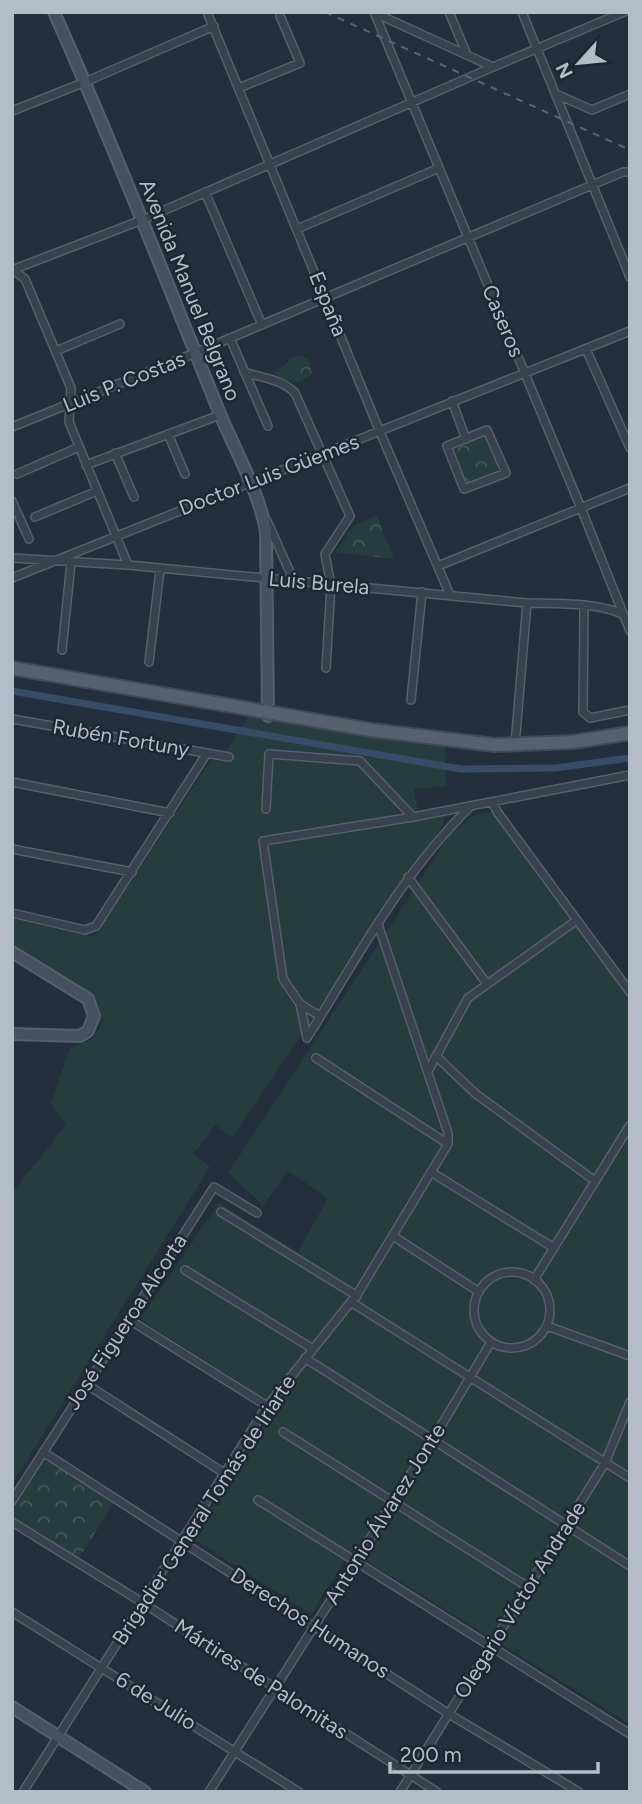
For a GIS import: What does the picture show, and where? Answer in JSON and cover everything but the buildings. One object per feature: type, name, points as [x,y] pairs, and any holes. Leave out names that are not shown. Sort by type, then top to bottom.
[{"type":"main road","name":"Avenida Manuel Belgrano","points":[[54,12],[142,220],[220,415],[264,513]]},
{"type":"main road","points":[[264,513],[268,715]]},
{"type":"main road","points":[[12,668],[268,715],[384,732],[515,746],[630,735]]},
{"type":"main road","points":[[12,674],[426,741],[512,749],[555,747],[630,735]]},
{"type":"main road","points":[[12,951],[88,999],[94,1016],[88,1031],[80,1036],[12,1034]]},
{"type":"main road","points":[[12,1707],[145,1792]]},
{"type":"street","name":"España","points":[[207,12],[450,595]]},
{"type":"street","points":[[374,12],[493,66]]},
{"type":"street","name":"Caseros","points":[[374,12],[627,617],[630,631]]},
{"type":"street","points":[[449,12],[467,55]]},
{"type":"street","points":[[522,12],[630,277]]},
{"type":"street","points":[[128,565],[69,422],[71,388],[25,279],[13,269],[142,220],[493,66],[624,12]]},
{"type":"street","points":[[239,88],[300,63],[280,16]]},
{"type":"street","points":[[13,108],[85,82],[214,26]]},
{"type":"street","points":[[556,93],[592,110],[630,94]]},
{"type":"street","points":[[297,229],[439,168]]},
{"type":"street","name":"Luis P. Costas","points":[[12,427],[626,172]]},
{"type":"street","points":[[205,192],[262,325]]},
{"type":"street","points":[[55,351],[120,324]]},
{"type":"street","name":"Doctor Luis Güemes","points":[[12,578],[630,331]]},
{"type":"street","points":[[230,338],[268,426]]},
{"type":"street","points":[[586,349],[630,448]]},
{"type":"street","points":[[244,372],[289,386],[295,393],[350,516],[325,554],[331,585],[326,668]]},
{"type":"street","points":[[452,401],[466,439]]},
{"type":"street","points":[[86,465],[220,415]]},
{"type":"street","points":[[487,430],[506,473],[464,489],[447,446],[466,439],[487,430]]},
{"type":"street","points":[[168,434],[185,474]]},
{"type":"street","points":[[16,474],[79,447]]},
{"type":"street","points":[[115,453],[134,497]]},
{"type":"street","points":[[438,566],[630,488]]},
{"type":"street","points":[[35,517],[97,491]]},
{"type":"street","points":[[12,500],[29,539]]},
{"type":"street","name":"Avenida Manuel Belgrano","points":[[264,513],[294,581]]},
{"type":"street","name":"Luis Burela","points":[[12,558],[128,565],[583,607],[614,610],[627,617]]},
{"type":"street","points":[[62,650],[71,563]]},
{"type":"street","points":[[149,662],[160,569]]},
{"type":"street","points":[[411,699],[422,592]]},
{"type":"street","points":[[515,746],[527,603]]},
{"type":"street","points":[[583,607],[583,712],[590,718],[630,710]]},
{"type":"street","name":"Rubén Fortuny","points":[[12,719],[229,757]]},
{"type":"street","points":[[12,913],[64,926],[93,929],[207,754]]},
{"type":"street","points":[[266,809],[269,754],[360,761],[413,817]]},
{"type":"street","points":[[470,806],[447,829],[408,877],[307,1038],[300,1004],[283,979],[263,841],[413,817],[630,775]]},
{"type":"street","points":[[12,782],[170,813]]},
{"type":"street","points":[[492,802],[630,992]]},
{"type":"street","points":[[12,849],[132,872]]},
{"type":"street","points":[[408,877],[487,984]]},
{"type":"street","points":[[428,1071],[468,998],[577,920]]},
{"type":"street","points":[[378,924],[448,1133],[448,1144]]},
{"type":"street","points":[[300,1004],[320,1016]]},
{"type":"street","points":[[436,1056],[476,1094],[595,1181]]},
{"type":"street","points":[[316,1058],[448,1144]]},
{"type":"street","points":[[534,1280],[630,1125]]},
{"type":"street","name":"Brigadier General Tomás de Iriarte","points":[[23,1792],[267,1405],[354,1299],[448,1144]]},
{"type":"street","points":[[431,1171],[554,1248]]},
{"type":"street","name":"José Figueroa Alcorta","points":[[12,1501],[214,1187],[257,1213]]},
{"type":"street","points":[[221,1212],[470,1377],[630,1478]]},
{"type":"street","points":[[393,1236],[479,1292]]},
{"type":"street","points":[[185,1270],[313,1349]]},
{"type":"street","points":[[518,1272],[534,1280],[547,1295],[550,1307],[547,1326],[537,1340],[527,1346],[514,1349],[491,1342],[476,1322],[474,1309],[479,1292],[493,1277],[505,1273],[518,1272]]},
{"type":"street","points":[[128,1319],[267,1405]]},
{"type":"street","points":[[547,1326],[630,1356]]},
{"type":"street","name":"Antonio Álvarez Jonte","points":[[209,1792],[491,1342]]},
{"type":"street","points":[[305,1358],[630,1566]]},
{"type":"street","points":[[86,1384],[224,1474]]},
{"type":"street","name":"Olegario Víctor Andrade","points":[[400,1792],[605,1463],[630,1402]]},
{"type":"street","points":[[283,1432],[528,1587]]},
{"type":"street","name":"Derechos Humanos","points":[[43,1452],[315,1625],[449,1714],[579,1792]]},
{"type":"street","points":[[258,1500],[630,1734]]},
{"type":"street","name":"Mártires de Palomitas","points":[[12,1522],[143,1602],[438,1792]]},
{"type":"street","name":"6 de Julio","points":[[12,1612],[299,1792]]},
{"type":"green space","points":[[292,358],[308,358],[312,374],[294,382],[275,374]]},
{"type":"green space","points":[[485,435],[500,470],[466,484],[452,449]]},
{"type":"green space","points":[[376,515],[394,559],[335,552],[353,527]]},
{"type":"green space","points":[[249,715],[445,746],[446,786],[414,789],[418,811],[444,808],[443,825],[232,1138],[215,1125],[193,1154],[210,1167],[12,1484],[12,1193],[66,1125],[51,1103],[70,1048],[91,1040],[104,1021],[93,997],[12,947],[12,918],[94,937],[215,754],[225,753]]},
{"type":"green space","points":[[502,809],[630,987],[630,1724],[351,1551],[311,1614],[192,1538],[276,1406],[140,1319],[219,1203],[298,1252],[328,1198],[288,1171],[263,1205],[228,1173],[452,832],[473,816]]},
{"type":"green space","points":[[43,1452],[116,1499],[76,1563],[12,1522],[12,1501]]},
{"type":"waterway","points":[[12,691],[461,769],[555,768],[630,758]]},
{"type":"railway","points":[[325,12],[630,150]]}]
